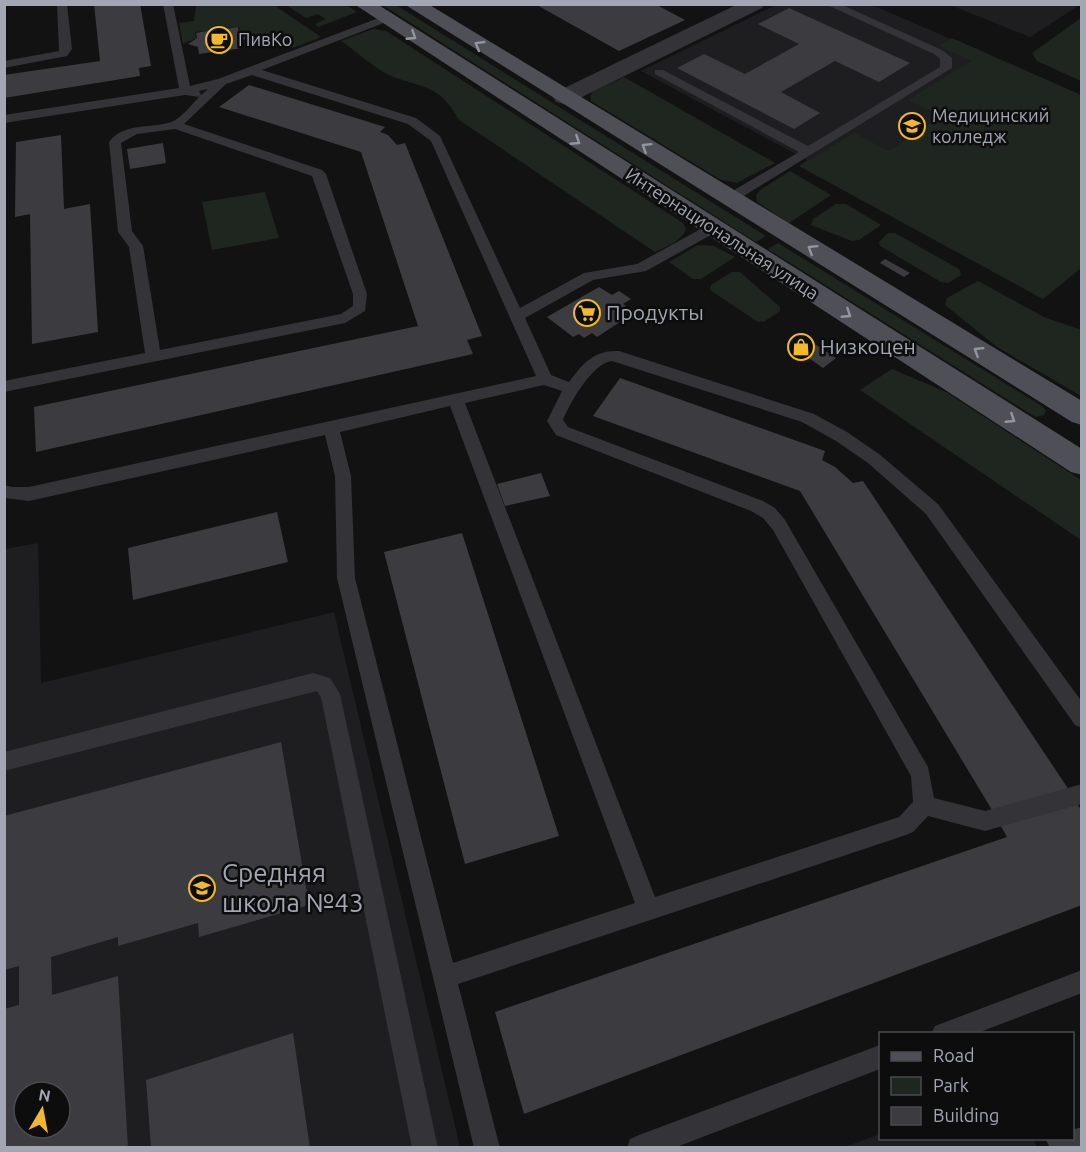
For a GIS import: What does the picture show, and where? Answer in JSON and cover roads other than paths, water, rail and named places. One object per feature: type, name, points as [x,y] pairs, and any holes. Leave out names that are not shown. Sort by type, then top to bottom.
[{"type":"main road","name":"Интернациональная улица","points":[[363,4],[713,228],[1075,450]]},
{"type":"main road","name":"Интернациональная улица","points":[[413,4],[1082,415]]},
{"type":"street","points":[[564,97],[755,4]]},
{"type":"lane","points":[[4,65],[63,54],[66,49],[62,4]]},
{"type":"lane","points":[[168,4],[185,91]]},
{"type":"lane","points":[[729,199],[945,68],[946,58],[938,52],[830,4]]},
{"type":"lane","points":[[4,119],[185,91],[222,82],[385,19]]},
{"type":"lane","points":[[252,71],[412,121],[436,140],[545,379]]},
{"type":"lane","points":[[659,72],[809,152]]},
{"type":"lane","points":[[176,125],[222,82]]},
{"type":"lane","points":[[185,91],[206,96]]},
{"type":"lane","points":[[4,387],[153,357],[345,318],[360,308],[360,294],[321,177],[317,173],[176,125],[128,133],[118,137],[115,142],[124,232],[136,246],[153,357]]},
{"type":"lane","points":[[517,316],[589,276],[641,268],[713,228]]},
{"type":"lane","points":[[444,977],[906,825],[924,805],[921,774],[779,525],[769,513],[757,506],[562,432],[555,421],[557,411],[595,362],[604,356],[619,356],[808,418],[833,429],[932,509],[1082,719]]},
{"type":"lane","points":[[4,491],[11,494],[29,494],[545,379],[572,389]]},
{"type":"lane","points":[[456,400],[649,910]]},
{"type":"lane","points":[[331,428],[343,476],[346,578],[487,1148]]},
{"type":"lane","points":[[4,762],[313,682],[323,684],[330,694],[425,1148]]},
{"type":"lane","points":[[924,805],[985,821],[1082,794]]},
{"type":"lane","points":[[948,1032],[1082,981]]},
{"type":"lane","points":[[639,1148],[879,1057]]},
{"type":"place","name":"ПивКо","points":[[219,40]]},
{"type":"place","name":"Медицинский колледж","points":[[912,126]]},
{"type":"place","name":"Продукты","points":[[587,313]]},
{"type":"place","name":"Низкоцен","points":[[801,347]]},
{"type":"place","name":"Средняя школа №43","points":[[202,888]]}]
